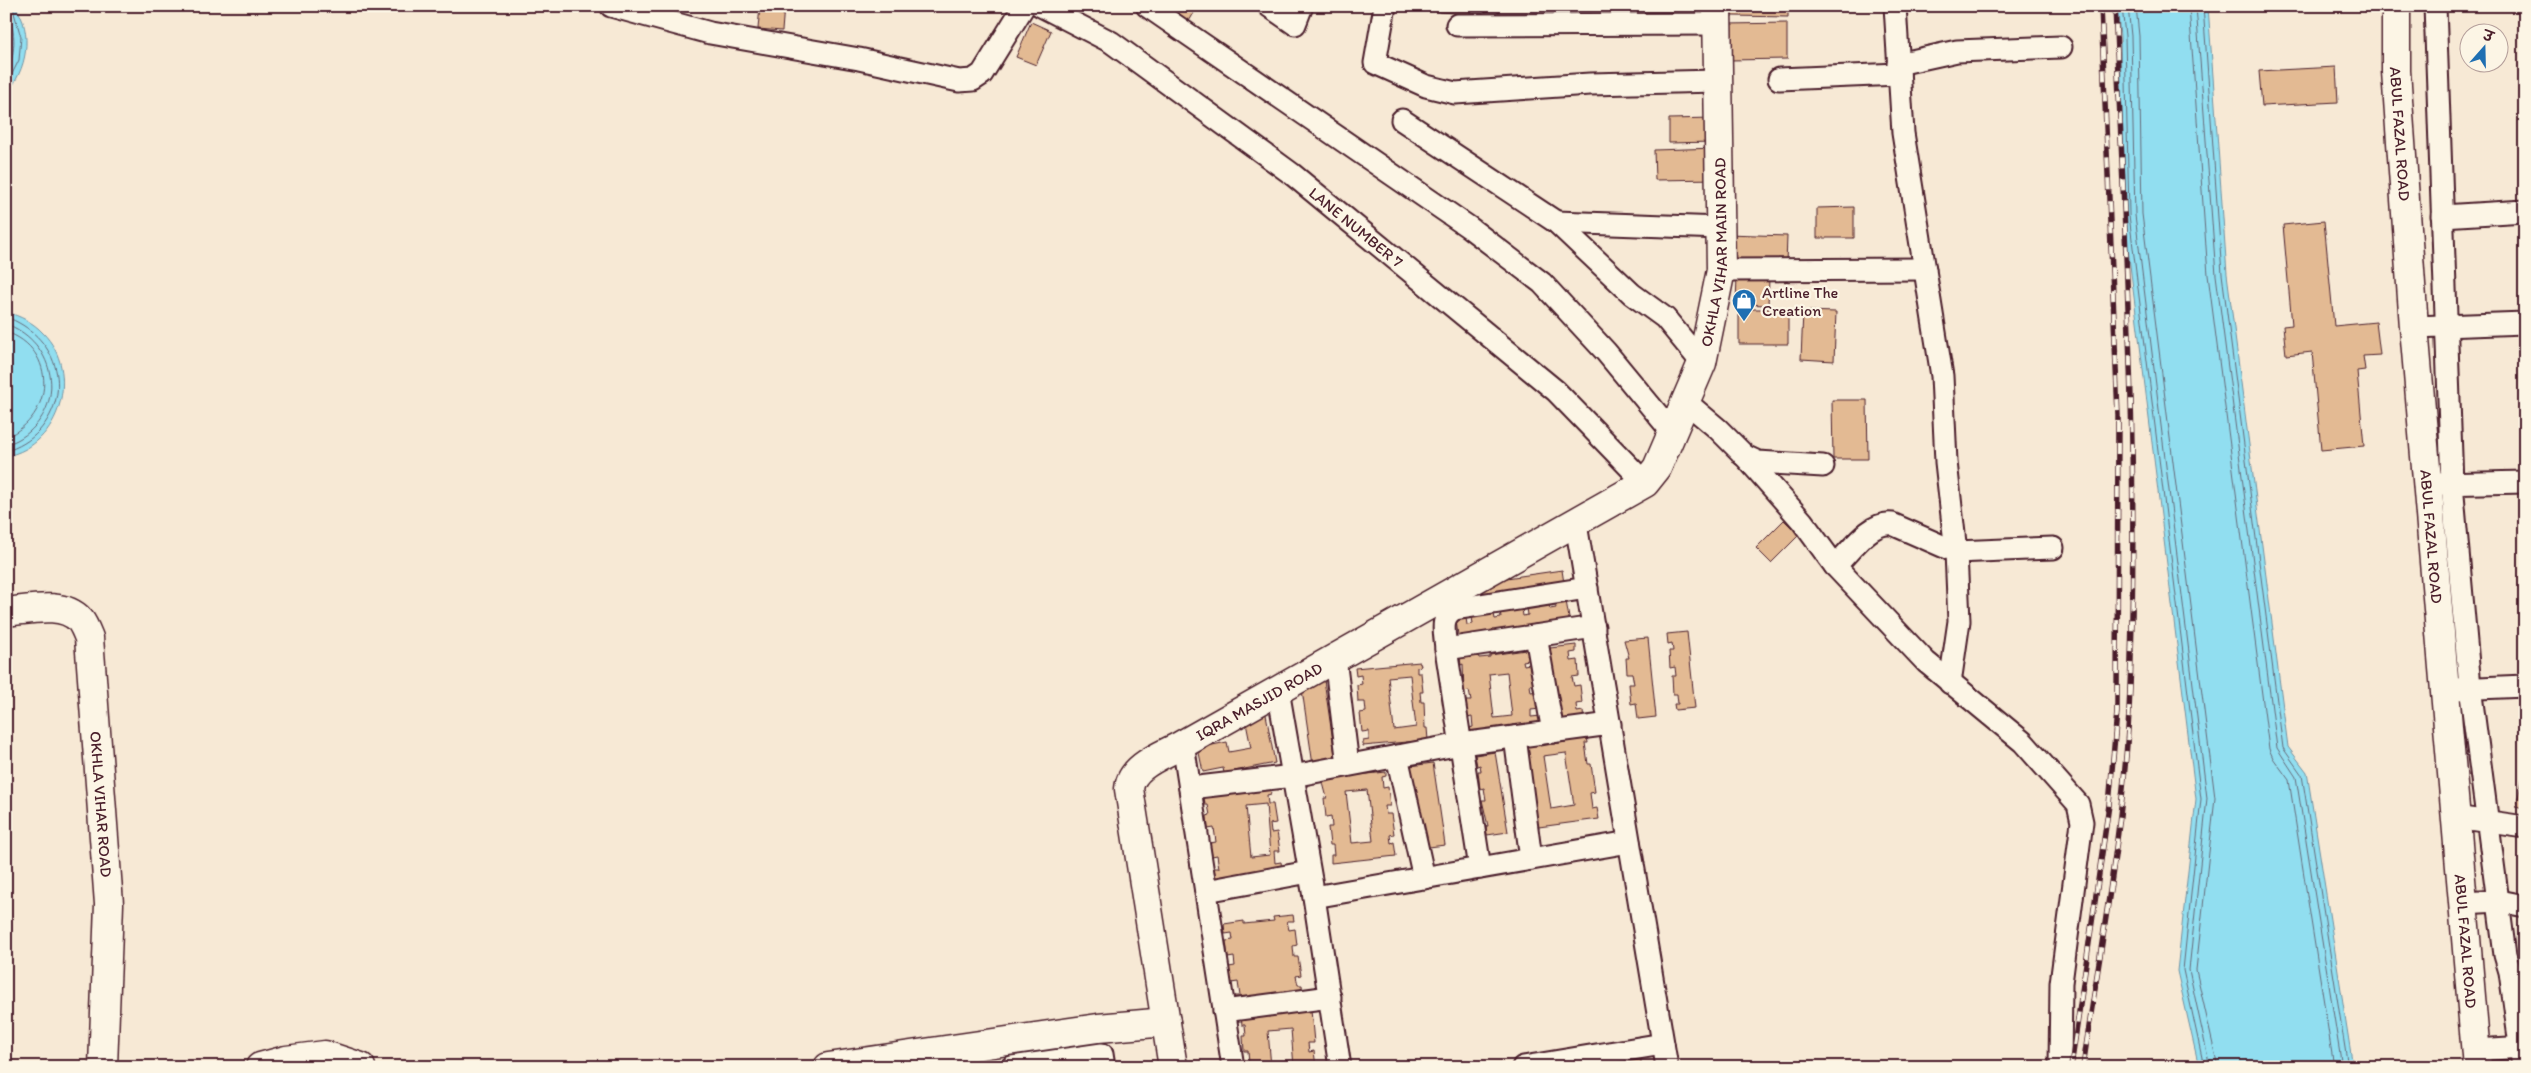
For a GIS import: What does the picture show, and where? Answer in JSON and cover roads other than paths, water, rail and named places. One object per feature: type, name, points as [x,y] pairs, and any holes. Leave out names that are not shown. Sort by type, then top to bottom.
[{"type":"street","points":[[611,6],[710,33],[859,59],[959,81],[974,80],[982,74],[1024,6]]},
{"type":"street","name":"LANE NUMBER 7","points":[[1041,6],[1111,42],[1292,174],[1556,390],[1645,483]]},
{"type":"street","points":[[1147,6],[1470,228],[1542,283],[1606,352],[1672,432]]},
{"type":"street","points":[[1269,6],[1295,24],[1302,6]]},
{"type":"street","points":[[1385,6],[1375,63],[1437,90],[1467,94],[1590,84],[1717,81]]},
{"type":"street","points":[[1895,6],[1904,133],[1942,376],[1946,462],[1956,552],[1959,621],[1950,683]]},
{"type":"street","name":"ABUL FAZAL ROAD","points":[[2396,6],[2396,71],[2414,327],[2439,484],[2457,689],[2456,817],[2476,1058]]},
{"type":"street","points":[[2435,6],[2446,325],[2439,484],[2525,482]]},
{"type":"street","points":[[1457,25],[1718,15]]},
{"type":"street","name":"OKHLA VIHAR MAIN ROAD","points":[[1645,483],[1657,468],[1702,363],[1721,270],[1717,81],[1718,15]]},
{"type":"street","points":[[1779,79],[1898,69],[1957,51],[2061,47]]},
{"type":"street","points":[[1402,120],[1533,209],[1556,222],[1632,294],[1669,322],[1702,363]]},
{"type":"street","points":[[2442,216],[2525,212]]},
{"type":"street","points":[[1556,222],[1721,228]]},
{"type":"street","points":[[1721,270],[1925,269]]},
{"type":"street","points":[[2414,327],[2525,323]]},
{"type":"street","points":[[1686,402],[1718,429],[1742,454],[1802,521],[1836,566],[1920,655],[1950,683],[1993,715],[2023,742],[2078,804],[2081,812],[2061,983],[2060,1067]]},
{"type":"street","points":[[1742,454],[1758,462],[1823,466]]},
{"type":"street","name":"IQRA MASJID ROAD","points":[[1174,1067],[1129,789],[1130,778],[1137,770],[1576,524],[1645,483]]},
{"type":"street","points":[[1836,566],[1871,531],[1884,523],[1892,524],[1956,552],[2053,548]]},
{"type":"street","points":[[1576,524],[1667,1067]]},
{"type":"street","points":[[1480,868],[1446,648],[1444,623],[1448,612],[1454,609],[1587,588]]},
{"type":"street","name":"OKHLA VIHAR ROAD","points":[[6,612],[50,608],[65,611],[80,620],[89,638],[109,904],[104,1067]]},
{"type":"street","points":[[1446,648],[1594,627]]},
{"type":"street","points":[[1536,636],[1553,732]]},
{"type":"street","points":[[1335,658],[1348,765]]},
{"type":"street","points":[[2476,1058],[2523,1053],[2517,973],[2505,955],[2487,822],[2457,689],[2525,686]]},
{"type":"street","points":[[1278,690],[1314,897],[1340,1067]]},
{"type":"street","points":[[1190,788],[1293,776],[1461,744],[1610,724]]},
{"type":"street","points":[[1515,737],[1530,859]]},
{"type":"street","points":[[1183,744],[1234,1067]]},
{"type":"street","points":[[1397,756],[1424,878]]},
{"type":"street","points":[[2456,817],[2525,828]]},
{"type":"street","points":[[1314,897],[1629,842]]},
{"type":"street","points":[[1206,891],[1309,872]]},
{"type":"street","points":[[2463,903],[2499,901],[2525,906]]},
{"type":"street","points":[[1224,1011],[1330,996]]},
{"type":"street","points":[[828,1067],[1098,1028],[1166,1022]]},
{"type":"street","points":[[1523,1067],[1563,1064],[1663,1044]]},
{"type":"street","points":[[260,1067],[286,1060],[325,1054],[362,1067]]},
{"type":"street","points":[[1012,1067],[1102,1054],[1104,1067]]},
{"type":"water","points":[[6,6],[15,6],[21,17],[25,28],[26,51],[19,74],[6,94]]},
{"type":"water","points":[[2117,6],[2208,6],[2227,274],[2288,747],[2307,772],[2353,1067],[2199,1067],[2177,971],[2196,799],[2124,216],[2120,36]]},
{"type":"water","points":[[6,312],[26,320],[43,333],[55,349],[61,367],[62,386],[59,405],[52,423],[40,438],[25,449],[6,456]]},
{"type":"railway","points":[[2071,1067],[2109,805],[2117,712],[2118,415],[2101,6]]},
{"type":"railway","points":[[2083,1067],[2122,801],[2129,712],[2132,624],[2133,536],[2130,359],[2115,6]]},
{"type":"place","name":"Artline The Creation","points":[[1744,322]]}]
